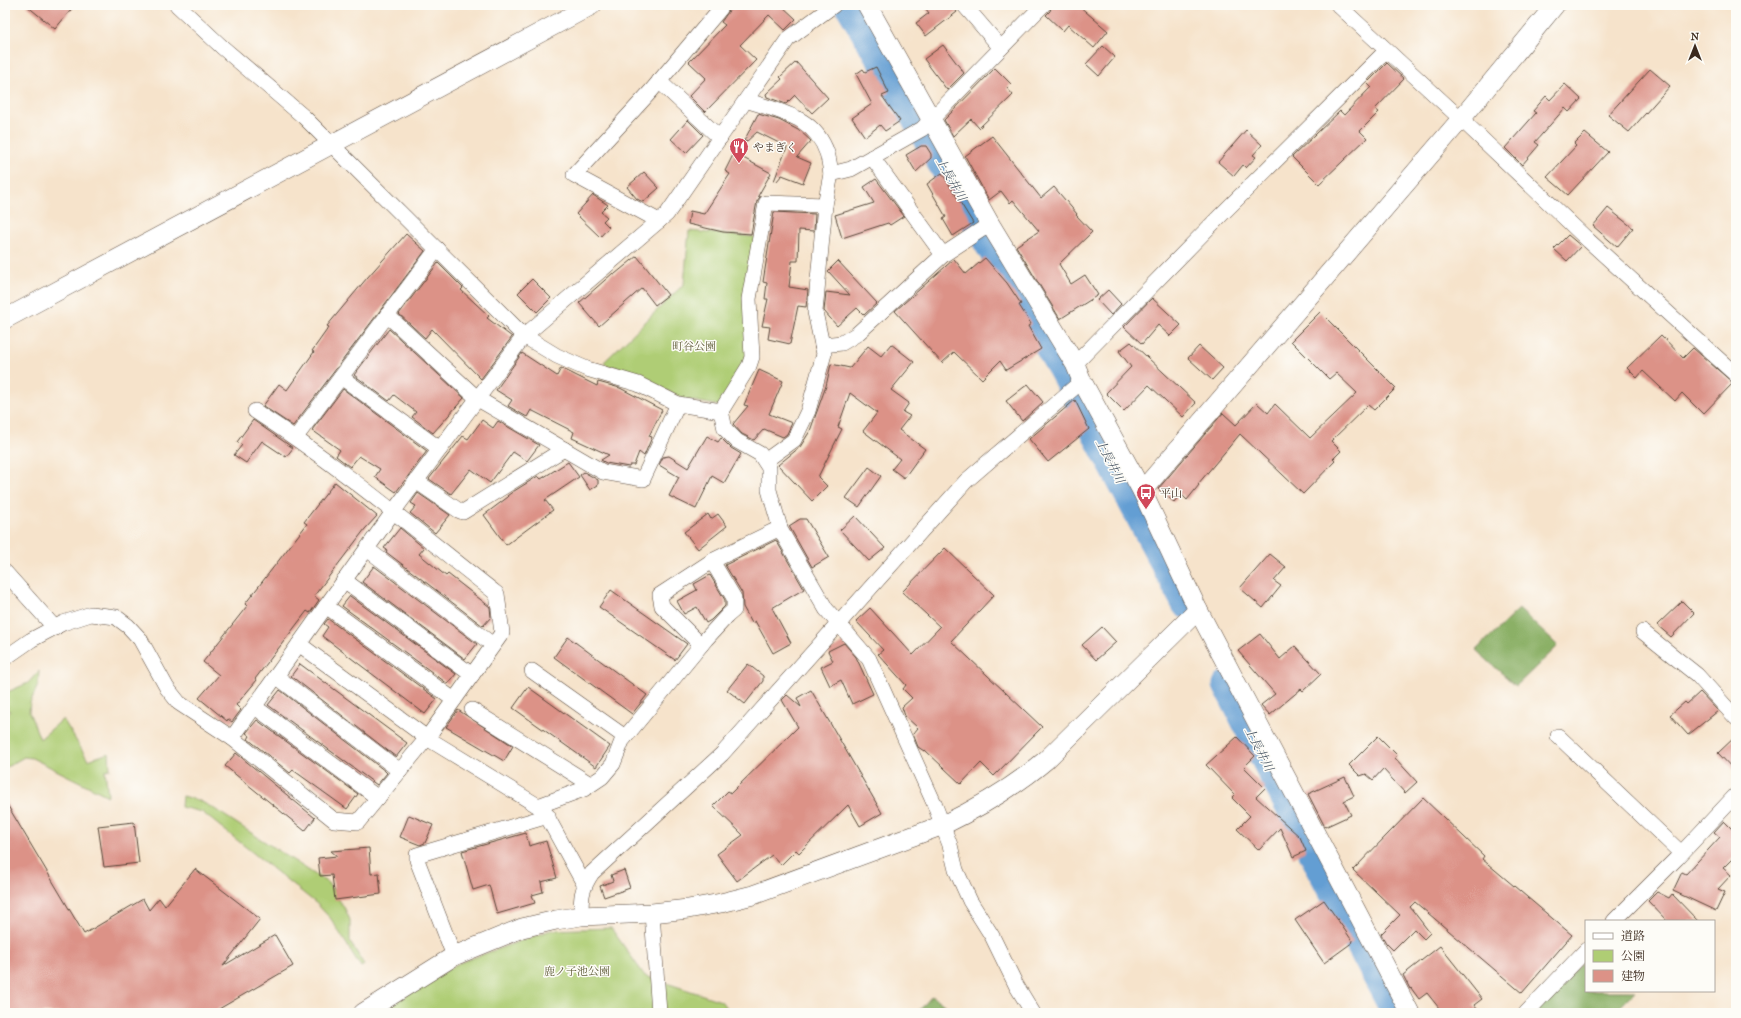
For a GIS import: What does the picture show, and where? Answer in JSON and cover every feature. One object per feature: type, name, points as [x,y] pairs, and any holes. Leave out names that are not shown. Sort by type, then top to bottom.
[{"type":"street","points":[[177,5],[222,47],[304,118],[524,336],[557,356],[587,369],[638,384],[678,404],[721,411]]},
{"type":"street","points":[[5,319],[592,5]]},
{"type":"street","points":[[658,221],[574,175],[659,81],[720,9],[716,5]]},
{"type":"street","points":[[232,738],[366,549],[524,336],[667,214],[788,39],[834,5]]},
{"type":"street","points":[[867,5],[990,224],[1075,364],[1082,381],[1142,491],[1198,610],[1410,1013]]},
{"type":"street","points":[[964,5],[1001,48]]},
{"type":"street","points":[[831,174],[851,169],[922,129],[1043,5]]},
{"type":"street","points":[[1338,5],[1461,119],[1583,236],[1736,375]]},
{"type":"street","points":[[1142,491],[1461,119],[1555,5]]},
{"type":"street","points":[[1075,364],[1222,214],[1386,51]]},
{"type":"street","points":[[659,81],[720,138]]},
{"type":"street","points":[[746,100],[797,117],[816,132],[827,153],[831,174],[825,205],[815,312],[824,354],[808,411],[794,440],[764,461]]},
{"type":"street","points":[[872,157],[943,255]]},
{"type":"street","points":[[825,205],[766,203],[749,299],[752,357],[749,366],[721,411],[725,429],[737,441],[760,454],[769,468],[769,490],[780,528],[826,609],[869,659],[943,825],[956,870],[970,901],[992,936],[1016,985],[1032,1013]]},
{"type":"street","points":[[822,346],[842,343],[857,334],[943,255],[990,224]]},
{"type":"street","points":[[296,437],[437,249]]},
{"type":"street","points":[[387,315],[478,399],[603,472],[643,479],[678,404]]},
{"type":"street","points":[[341,377],[440,449]]},
{"type":"street","points":[[581,916],[581,899],[584,884],[592,873],[722,754],[839,625],[966,480],[1082,381]]},
{"type":"street","points":[[5,658],[31,640],[63,623],[91,614],[116,617],[128,626],[140,639],[167,688],[179,703],[232,738],[334,820],[358,822],[426,738],[502,633],[498,594],[296,437],[255,411]]},
{"type":"street","points":[[416,481],[463,512],[564,449]]},
{"type":"street","points":[[701,645],[662,606],[660,595],[712,561],[780,528]]},
{"type":"street","points":[[366,549],[494,645]]},
{"type":"street","points":[[454,956],[417,860],[417,855],[543,811],[584,789],[602,777],[613,764],[625,737],[701,645],[734,610],[734,598],[712,561]]},
{"type":"street","points":[[5,572],[55,628]]},
{"type":"street","points":[[344,580],[472,675]]},
{"type":"street","points":[[326,606],[454,700]]},
{"type":"street","points":[[362,1013],[454,956],[522,928],[581,916],[652,914],[721,903],[753,895],[943,825],[998,796],[1023,780],[1046,760],[1198,610]]},
{"type":"street","points":[[1643,632],[1697,675],[1736,718]]},
{"type":"street","points":[[299,644],[426,738],[543,811],[584,884]]},
{"type":"street","points":[[532,671],[625,737]]},
{"type":"street","points":[[276,676],[400,771]]},
{"type":"street","points":[[254,707],[378,798]]},
{"type":"street","points":[[472,710],[590,784]]},
{"type":"street","points":[[1558,736],[1681,853]]},
{"type":"street","points":[[1615,920],[1736,795]]},
{"type":"street","points":[[652,914],[659,1013]]},
{"type":"street","points":[[1526,1013],[1585,951]]},
{"type":"green space","name":"町谷公園","points":[[689,231],[757,237],[746,363],[720,406],[684,399],[618,367],[608,367],[604,362],[684,284]]},
{"type":"green space","points":[[1519,609],[1558,646],[1516,686],[1476,650]]},
{"type":"green space","points":[[39,671],[38,685],[30,703],[29,712],[40,739],[63,719],[88,760],[109,753],[110,769],[105,770],[108,796],[32,758],[24,757],[5,768],[5,716],[10,712],[5,703],[5,693],[28,683]]},
{"type":"green space","points":[[182,796],[198,800],[213,808],[328,883],[345,909],[350,920],[350,941],[364,965],[361,967],[331,919],[317,904],[202,812],[181,807]]},
{"type":"green space","name":"鹿ノ子池公園","points":[[611,928],[645,976],[721,1001],[730,1013],[378,1013],[459,963],[551,930]]},
{"type":"green space","points":[[1585,959],[1585,992],[1635,992],[1614,1013],[1535,1013]]},
{"type":"green space","points":[[932,996],[947,1007],[949,1013],[917,1013]]},
{"type":"building","points":[[26,5],[75,5],[55,29]]},
{"type":"building","points":[[733,5],[781,5],[796,19],[785,30],[769,15],[740,45],[756,60],[705,112],[689,96],[706,78],[689,62],[725,25],[721,22]]},
{"type":"building","points":[[923,5],[952,5],[957,12],[926,36],[916,23],[929,13]]},
{"type":"building","points":[[1052,5],[1078,5],[1108,31],[1094,48],[1068,25],[1063,31],[1046,15],[1050,11]]},
{"type":"building","points":[[943,45],[964,73],[947,90],[924,59]]},
{"type":"building","points":[[1103,46],[1115,57],[1099,76],[1086,64]]},
{"type":"building","points":[[796,62],[828,98],[812,113],[795,95],[786,104],[767,97],[766,94],[782,79],[780,77]]},
{"type":"building","points":[[1387,63],[1404,79],[1375,109],[1379,112],[1360,131],[1367,138],[1319,184],[1292,157],[1340,111],[1344,115],[1371,87],[1367,83]]},
{"type":"building","points":[[876,67],[889,93],[882,96],[900,121],[885,131],[880,125],[865,137],[852,118],[872,104],[856,74],[863,69],[865,72]]},
{"type":"building","points":[[995,68],[1011,84],[1007,88],[1013,95],[979,128],[971,119],[953,136],[944,120]]},
{"type":"building","points":[[1650,69],[1670,86],[1629,132],[1608,115]]},
{"type":"building","points":[[1565,84],[1581,99],[1569,112],[1565,108],[1535,142],[1539,145],[1522,165],[1505,148],[1536,113],[1533,111],[1546,96],[1550,100]]},
{"type":"building","points":[[758,114],[779,120],[800,131],[811,141],[797,157],[811,163],[803,183],[782,175],[776,182],[774,181],[787,147],[757,132],[746,142],[744,141]]},
{"type":"building","points":[[688,120],[703,135],[686,153],[671,139]]},
{"type":"building","points":[[1246,130],[1262,145],[1253,155],[1256,157],[1246,168],[1243,165],[1234,176],[1218,162]]},
{"type":"building","points":[[1585,133],[1608,152],[1568,195],[1547,177],[1576,146],[1574,144]]},
{"type":"building","points":[[992,136],[1041,198],[1054,187],[1077,214],[1076,215],[1092,232],[1059,264],[1071,284],[1085,275],[1098,295],[1060,319],[1016,246],[1039,231],[1013,200],[1010,203],[1001,191],[989,200],[965,156]]},
{"type":"building","points":[[921,146],[926,146],[931,154],[931,158],[916,172],[906,155]]},
{"type":"building","points":[[734,153],[771,173],[758,196],[760,197],[757,201],[751,234],[723,232],[688,224],[690,211],[704,214],[730,174],[725,171]]},
{"type":"building","points":[[644,172],[659,188],[643,202],[637,199],[627,187]]},
{"type":"building","points":[[942,173],[973,223],[953,236],[943,219],[946,217],[927,184]]},
{"type":"building","points":[[876,179],[904,216],[890,225],[888,223],[842,238],[835,215],[874,203],[864,187]]},
{"type":"building","points":[[593,195],[608,205],[601,212],[607,217],[603,221],[609,227],[600,237],[576,214]]},
{"type":"building","points":[[1608,208],[1633,228],[1617,247],[1593,226]]},
{"type":"building","points":[[774,212],[815,214],[814,231],[799,230],[798,261],[792,261],[789,287],[808,290],[806,307],[798,306],[790,344],[768,339],[770,327],[762,326],[768,299],[765,299],[767,283],[763,282]]},
{"type":"building","points":[[406,234],[425,251],[293,426],[263,406],[279,384],[287,390],[314,352],[312,351],[329,327],[327,326]]},
{"type":"building","points":[[1568,235],[1581,246],[1567,261],[1554,249]]},
{"type":"building","points":[[637,256],[668,295],[655,305],[642,288],[599,326],[579,303],[613,273],[615,274]]},
{"type":"building","points":[[985,258],[1007,283],[1021,304],[1019,305],[1031,324],[1028,326],[1041,349],[1006,370],[1000,361],[982,379],[954,352],[942,363],[895,311],[954,259],[966,274]]},
{"type":"building","points":[[838,261],[877,303],[864,315],[857,308],[837,326],[824,311],[826,292],[850,295],[828,271]]},
{"type":"building","points":[[438,263],[463,288],[461,290],[489,316],[487,318],[512,337],[481,379],[432,329],[425,338],[399,314]]},
{"type":"building","points":[[532,279],[551,298],[537,312],[518,293]]},
{"type":"building","points":[[1108,290],[1121,304],[1111,315],[1097,300]]},
{"type":"building","points":[[1152,298],[1181,325],[1170,336],[1158,325],[1142,344],[1124,327]]},
{"type":"building","points":[[1320,312],[1396,388],[1374,410],[1368,405],[1331,441],[1341,451],[1333,459],[1335,461],[1303,494],[1240,434],[1198,484],[1199,485],[1187,500],[1181,494],[1174,502],[1158,489],[1223,413],[1236,425],[1257,403],[1268,413],[1275,404],[1310,438],[1357,393],[1336,373],[1329,379],[1291,341]]},
{"type":"building","points":[[389,329],[464,398],[433,433],[412,417],[416,412],[394,395],[389,401],[354,375]]},
{"type":"building","points":[[1661,335],[1683,358],[1693,348],[1733,383],[1703,414],[1682,393],[1675,401],[1643,371],[1637,378],[1627,368]]},
{"type":"building","points":[[1131,342],[1196,403],[1183,417],[1149,385],[1124,411],[1106,393],[1131,367],[1119,351]]},
{"type":"building","points":[[891,344],[914,362],[891,390],[909,403],[903,412],[910,416],[899,430],[925,449],[904,478],[892,469],[900,459],[863,431],[877,413],[850,393],[838,427],[842,429],[818,477],[827,486],[812,501],[778,465],[800,447],[810,431],[826,386],[831,364],[850,368],[868,346],[881,356]]},
{"type":"building","points":[[1199,346],[1223,368],[1212,380],[1188,358]]},
{"type":"building","points":[[522,353],[557,376],[561,368],[597,386],[598,382],[620,388],[662,410],[649,436],[652,437],[644,456],[639,452],[634,465],[630,465],[629,467],[606,463],[601,460],[609,455],[572,438],[574,432],[531,410],[527,417],[508,406],[512,400],[496,390]]},
{"type":"building","points":[[759,370],[783,381],[769,414],[792,423],[787,434],[783,437],[764,429],[754,440],[742,434],[733,424],[748,406],[744,405]]},
{"type":"building","points":[[1028,384],[1043,402],[1022,421],[1006,401]]},
{"type":"building","points":[[343,389],[427,451],[396,492],[375,477],[380,469],[359,456],[350,467],[336,456],[340,450],[312,430]]},
{"type":"building","points":[[1075,400],[1089,429],[1048,462],[1029,439]]},
{"type":"building","points":[[253,420],[293,448],[286,457],[262,441],[246,463],[234,455],[242,445],[237,442]]},
{"type":"building","points":[[482,420],[493,428],[498,421],[539,445],[527,461],[513,452],[490,483],[471,469],[451,494],[429,479],[463,436],[468,439]]},
{"type":"building","points":[[707,436],[718,442],[721,438],[731,448],[741,454],[724,483],[712,476],[696,509],[669,496],[679,477],[659,465],[663,457],[669,456],[688,468]]},
{"type":"building","points":[[568,462],[579,477],[545,500],[553,510],[506,545],[484,515],[508,497],[507,496],[511,493],[538,476],[541,479]]},
{"type":"building","points":[[869,467],[881,476],[859,507],[846,498]]},
{"type":"building","points":[[584,472],[598,480],[598,485],[590,490],[580,475]]},
{"type":"building","points":[[335,482],[377,516],[365,529],[314,596],[319,600],[310,613],[307,611],[255,679],[257,680],[236,705],[241,710],[232,722],[228,719],[227,721],[199,698],[219,675],[203,662],[247,606],[245,604],[307,524],[304,522]]},
{"type":"building","points":[[418,493],[450,515],[435,533],[410,513],[416,506],[411,503]]},
{"type":"building","points":[[708,514],[711,519],[718,514],[727,526],[698,549],[684,532]]},
{"type":"building","points":[[855,516],[885,548],[869,561],[840,530]]},
{"type":"building","points":[[800,519],[806,519],[829,557],[812,567],[789,526]]},
{"type":"building","points":[[400,528],[424,548],[419,554],[446,576],[448,574],[490,607],[491,617],[483,626],[386,552],[387,550],[384,548]]},
{"type":"building","points":[[776,540],[804,589],[772,608],[791,643],[773,653],[755,621],[752,623],[743,607],[742,593],[725,565]]},
{"type":"building","points":[[945,548],[994,595],[951,641],[1042,727],[994,776],[981,763],[961,784],[925,750],[924,751],[918,747],[913,734],[918,728],[905,716],[902,707],[912,698],[903,689],[906,685],[878,654],[883,650],[856,621],[870,608],[913,655],[940,627],[902,592]]},
{"type":"building","points":[[1270,554],[1286,567],[1274,581],[1281,586],[1263,608],[1240,588]]},
{"type":"building","points":[[374,566],[477,644],[465,659],[362,582]]},
{"type":"building","points":[[710,575],[725,600],[725,606],[706,623],[697,607],[684,614],[677,601],[697,590],[694,584]]},
{"type":"building","points":[[611,590],[687,644],[675,660],[599,607]]},
{"type":"building","points":[[350,596],[456,674],[448,684],[342,606]]},
{"type":"building","points":[[1682,601],[1694,613],[1671,637],[1657,625]]},
{"type":"building","points":[[328,619],[437,699],[425,714],[322,636],[328,627],[324,624]]},
{"type":"building","points":[[1102,627],[1116,642],[1096,660],[1082,645]]},
{"type":"building","points":[[1260,634],[1280,659],[1295,646],[1321,674],[1303,691],[1301,689],[1270,715],[1261,705],[1275,694],[1238,651]]},
{"type":"building","points":[[568,637],[647,695],[632,714],[554,657]]},
{"type":"building","points":[[844,643],[856,657],[873,694],[852,704],[841,680],[830,686],[821,667],[833,661],[828,651]]},
{"type":"building","points":[[300,664],[407,743],[396,757],[291,676]]},
{"type":"building","points":[[748,664],[763,676],[763,681],[745,704],[727,690]]},
{"type":"building","points":[[528,687],[610,746],[596,767],[513,708]]},
{"type":"building","points":[[280,690],[385,771],[387,773],[377,785],[268,705]]},
{"type":"building","points":[[811,690],[882,813],[860,826],[848,805],[799,853],[796,850],[781,865],[772,855],[737,881],[717,854],[743,835],[713,806],[728,791],[731,793],[798,727],[782,700],[787,695],[801,707],[797,698]]},
{"type":"building","points":[[1700,692],[1718,711],[1688,735],[1670,715],[1685,702],[1687,704]]},
{"type":"building","points":[[458,710],[513,746],[504,761],[446,727]]},
{"type":"building","points":[[257,720],[358,794],[347,809],[293,770],[290,773],[248,739],[250,736],[246,733]]},
{"type":"building","points":[[1378,736],[1397,755],[1395,758],[1417,782],[1405,793],[1383,769],[1373,780],[1366,774],[1360,776],[1349,765]]},
{"type":"building","points":[[1736,736],[1736,772],[1718,753]]},
{"type":"building","points":[[1237,737],[1255,756],[1244,767],[1265,788],[1256,797],[1300,837],[1306,851],[1293,857],[1280,828],[1259,850],[1237,829],[1250,816],[1232,798],[1235,795],[1206,765]]},
{"type":"building","points":[[236,753],[315,818],[305,831],[225,766]]},
{"type":"building","points":[[1345,777],[1354,796],[1344,801],[1351,815],[1325,827],[1308,794]]},
{"type":"building","points":[[1423,798],[1484,856],[1482,859],[1572,935],[1522,993],[1415,902],[1410,907],[1430,933],[1424,939],[1414,929],[1393,950],[1386,943],[1381,934],[1400,915],[1353,870]]},
{"type":"building","points":[[5,801],[84,934],[143,899],[149,910],[159,898],[165,906],[195,869],[260,919],[223,966],[275,935],[293,966],[212,1013],[5,1013]]},
{"type":"building","points":[[409,815],[433,825],[425,843],[420,845],[400,837]]},
{"type":"building","points":[[1724,821],[1736,833],[1736,855],[1723,868],[1731,875],[1718,889],[1725,892],[1716,911],[1673,891],[1682,872],[1686,874],[1720,837],[1714,832]]},
{"type":"building","points":[[134,822],[139,863],[104,867],[98,826]]},
{"type":"building","points":[[526,833],[529,846],[546,841],[557,878],[541,882],[543,892],[532,895],[535,903],[497,914],[489,885],[473,890],[462,851]]},
{"type":"building","points":[[369,848],[371,874],[379,873],[381,894],[335,900],[332,875],[320,876],[318,858],[337,856],[331,851]]},
{"type":"building","points":[[624,870],[630,888],[604,897],[600,886],[613,881],[611,875]]},
{"type":"building","points":[[1657,892],[1669,898],[1672,894],[1697,920],[1666,920],[1648,901]]},
{"type":"building","points":[[1324,900],[1353,942],[1324,963],[1295,920]]},
{"type":"building","points":[[1440,946],[1482,999],[1474,1005],[1480,1013],[1443,1013],[1427,993],[1419,999],[1411,988],[1410,989],[1403,975]]},
{"type":"waterway","name":"上長井川","points":[[849,5],[1063,371],[1186,604]]},
{"type":"waterway","name":"上長井川","points":[[1227,685],[1396,1013]]},
{"type":"place","name":"やまぎく","points":[[739,164]]},
{"type":"place","name":"平山","points":[[1146,510]]}]
